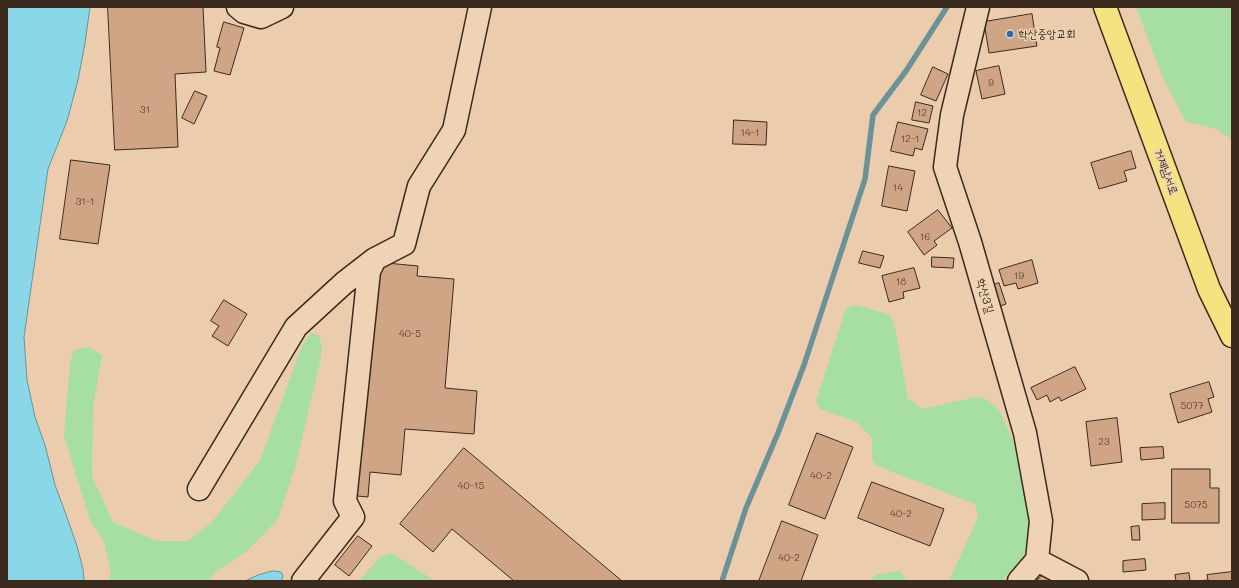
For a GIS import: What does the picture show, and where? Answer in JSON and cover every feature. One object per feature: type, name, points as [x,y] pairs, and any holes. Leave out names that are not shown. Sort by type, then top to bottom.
[{"type":"main road","name":"거제남서로","points":[[1105,7],[1209,289],[1232,336]]},
{"type":"street","points":[[238,7],[244,12],[261,17],[282,7]]},
{"type":"street","points":[[199,489],[296,327],[344,283],[375,259],[404,244],[419,186],[454,130],[480,7]]},
{"type":"street","name":"학산3길","points":[[978,7],[952,115],[945,167],[970,242],[1025,433],[1041,521],[1038,560]]},
{"type":"street","points":[[304,581],[353,517],[345,501],[369,270],[375,259]]},
{"type":"street","points":[[1019,581],[1038,560],[1077,581]]},
{"type":"green space","points":[[1136,7],[1232,7],[1232,140],[1217,129],[1186,122],[1163,78]]},
{"type":"green space","points":[[857,305],[888,314],[894,322],[908,399],[922,409],[976,397],[986,399],[1000,411],[1014,443],[1029,521],[1027,553],[1002,581],[949,581],[978,517],[975,504],[877,466],[872,460],[872,438],[857,422],[820,409],[816,401],[846,308]]},
{"type":"green space","points":[[311,333],[319,335],[322,347],[320,362],[295,468],[278,519],[246,552],[217,571],[208,581],[108,581],[111,573],[104,542],[90,520],[64,436],[70,362],[74,350],[89,347],[102,355],[93,408],[92,476],[113,522],[156,541],[188,541],[212,522],[260,460],[302,346]]},
{"type":"green space","points":[[392,553],[435,581],[359,581],[380,557]]},
{"type":"green space","points":[[900,571],[907,581],[869,581],[876,575]]},
{"type":"water","points":[[7,7],[90,7],[78,80],[67,121],[48,169],[24,337],[27,380],[35,417],[45,445],[55,485],[77,546],[83,569],[84,581],[7,581]]},
{"type":"water","points":[[273,571],[281,572],[283,576],[281,581],[245,581],[258,575]]},
{"type":"building","points":[[108,7],[203,7],[206,72],[175,74],[178,147],[115,150]]},
{"type":"building","name":"학산중앙교회","points":[[1032,14],[1037,46],[989,53],[984,22]]},
{"type":"building","points":[[224,22],[244,28],[230,75],[214,71],[220,48],[217,47]]},
{"type":"building","points":[[999,66],[1005,94],[982,99],[976,71]]},
{"type":"building","points":[[933,67],[948,74],[936,101],[921,95]]},
{"type":"building","points":[[195,91],[207,96],[194,124],[182,118]]},
{"type":"building","points":[[916,102],[933,106],[929,123],[912,120]]},
{"type":"building","points":[[734,120],[767,122],[766,145],[733,144]]},
{"type":"building","points":[[898,122],[928,129],[922,150],[915,148],[913,156],[891,151]]},
{"type":"building","points":[[1131,151],[1136,168],[1124,171],[1127,181],[1099,189],[1091,163]]},
{"type":"building","points":[[71,160],[110,165],[98,244],[60,239]]},
{"type":"building","points":[[889,166],[915,171],[907,211],[882,206]]},
{"type":"building","points":[[938,210],[952,228],[934,241],[937,245],[924,255],[908,232]]},
{"type":"building","points":[[863,251],[884,256],[880,268],[859,263]]},
{"type":"building","points":[[932,257],[954,258],[953,268],[932,267]]},
{"type":"building","points":[[1032,260],[1038,283],[1018,289],[1016,283],[1004,286],[999,270]]},
{"type":"building","points":[[376,262],[418,266],[417,276],[454,279],[445,388],[477,391],[474,434],[405,429],[401,475],[370,472],[368,497],[357,496]]},
{"type":"building","points":[[914,268],[920,288],[903,292],[904,298],[889,302],[882,276]]},
{"type":"building","points":[[999,283],[1006,304],[998,307],[991,286]]},
{"type":"building","points":[[224,300],[247,314],[228,346],[212,336],[219,326],[211,321]]},
{"type":"building","points":[[1075,367],[1086,389],[1061,401],[1059,397],[1050,402],[1047,395],[1037,400],[1031,388]]},
{"type":"building","points":[[1209,382],[1214,397],[1208,399],[1212,412],[1178,423],[1170,394]]},
{"type":"building","points":[[1117,418],[1122,462],[1091,466],[1086,422]]},
{"type":"building","points":[[817,433],[853,447],[825,519],[789,505]]},
{"type":"building","points":[[1163,447],[1164,458],[1141,460],[1140,448]]},
{"type":"building","points":[[464,448],[622,581],[514,581],[452,529],[433,552],[400,524]]},
{"type":"building","points":[[1172,469],[1210,469],[1210,488],[1219,488],[1219,523],[1172,523]]},
{"type":"building","points":[[872,482],[944,509],[930,546],[858,518]]},
{"type":"building","points":[[1165,503],[1165,519],[1142,520],[1142,504]]},
{"type":"building","points":[[782,521],[818,535],[801,581],[759,581]]},
{"type":"building","points":[[1139,526],[1140,540],[1132,540],[1131,527]]},
{"type":"building","points":[[358,536],[372,546],[349,576],[335,565]]},
{"type":"building","points":[[1145,559],[1146,570],[1123,572],[1123,561]]},
{"type":"building","points":[[1049,570],[1063,581],[1036,581]]},
{"type":"building","points":[[1232,572],[1232,581],[1199,581],[1208,580],[1207,575]]},
{"type":"building","points":[[1189,573],[1190,581],[1176,581],[1175,575]]},
{"type":"waterway","points":[[722,581],[746,508],[778,433],[804,365],[865,179],[873,115],[906,71],[947,7]]},
{"type":"place","name":"학산중앙교회","points":[[1010,34]]}]
